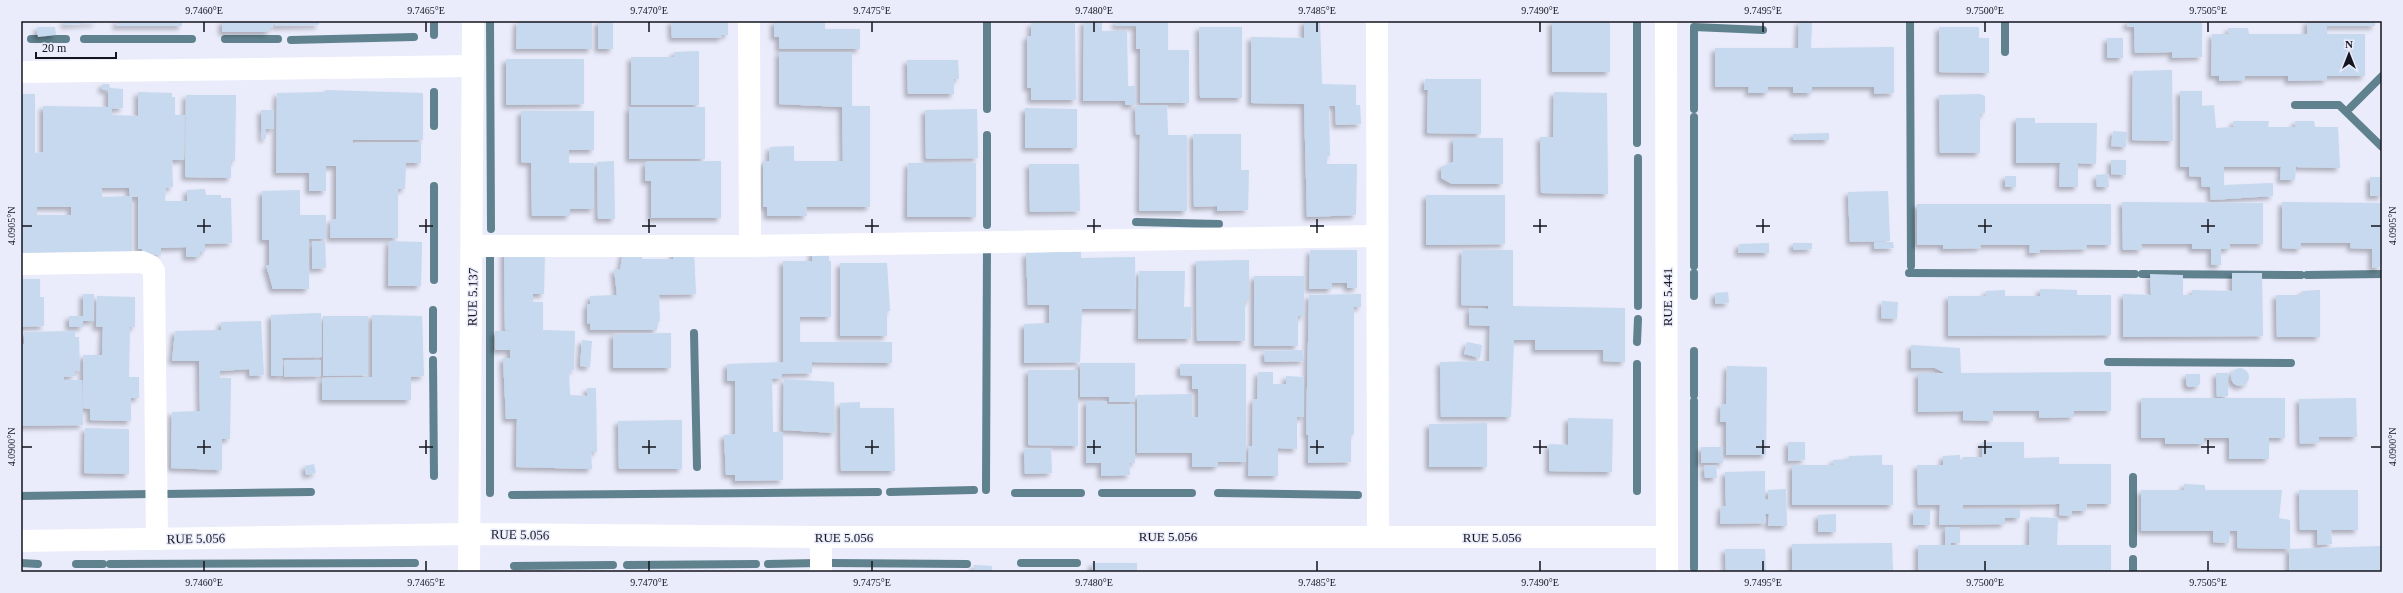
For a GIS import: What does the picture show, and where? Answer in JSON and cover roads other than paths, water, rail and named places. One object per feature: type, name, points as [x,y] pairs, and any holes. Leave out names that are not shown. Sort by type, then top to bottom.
[{"type":"street","name":"RUE 5.137","points":[[469,572],[473,246],[473,21]]},
{"type":"street","points":[[749,21],[750,246]]},
{"type":"street","points":[[1377,21],[1378,536]]},
{"type":"street","name":"RUE 5.441","points":[[1666,21],[1666,572]]},
{"type":"street","points":[[21,72],[473,66]]},
{"type":"street","points":[[473,246],[750,246],[1377,236]]},
{"type":"street","points":[[21,264],[142,262],[152,266],[154,271],[157,539]]},
{"type":"street","name":"RUE 5.056","points":[[21,541],[469,534],[820,537],[1667,537]]},
{"type":"street","points":[[820,537],[821,572]]},
{"type":"waterway","points":[[434,21],[434,35]]},
{"type":"waterway","points":[[490,21],[491,229]]},
{"type":"waterway","points":[[987,21],[987,109]]},
{"type":"waterway","points":[[1637,21],[1637,143]]},
{"type":"waterway","points":[[1910,21],[1911,266]]},
{"type":"waterway","points":[[2005,21],[2005,52]]},
{"type":"waterway","points":[[1694,109],[1694,27],[1763,30]]},
{"type":"waterway","points":[[291,40],[414,37]]},
{"type":"waterway","points":[[31,39],[66,39]]},
{"type":"waterway","points":[[84,39],[192,39]]},
{"type":"waterway","points":[[225,39],[278,39]]},
{"type":"waterway","points":[[2350,108],[2382,76]]},
{"type":"waterway","points":[[434,92],[434,126]]},
{"type":"waterway","points":[[2295,105],[2339,105],[2382,147]]},
{"type":"waterway","points":[[1694,117],[1694,266]]},
{"type":"waterway","points":[[987,135],[987,225]]},
{"type":"waterway","points":[[1638,158],[1638,306]]},
{"type":"waterway","points":[[434,186],[434,280]]},
{"type":"waterway","points":[[1136,222],[1219,224]]},
{"type":"waterway","points":[[986,490],[987,244]]},
{"type":"waterway","points":[[490,248],[490,493]]},
{"type":"waterway","points":[[1694,273],[1694,296]]},
{"type":"waterway","points":[[1909,273],[2135,274]]},
{"type":"waterway","points":[[2142,274],[2301,275]]},
{"type":"waterway","points":[[2307,275],[2382,274]]},
{"type":"waterway","points":[[433,310],[433,350]]},
{"type":"waterway","points":[[1637,342],[1638,319]]},
{"type":"waterway","points":[[694,333],[697,467]]},
{"type":"waterway","points":[[1694,351],[1694,395]]},
{"type":"waterway","points":[[433,360],[434,476]]},
{"type":"waterway","points":[[2108,362],[2291,363]]},
{"type":"waterway","points":[[1637,364],[1637,491]]},
{"type":"waterway","points":[[1694,401],[1694,568]]},
{"type":"waterway","points":[[2133,477],[2133,544]]},
{"type":"waterway","points":[[890,492],[974,490]]},
{"type":"waterway","points":[[164,494],[311,492]]},
{"type":"waterway","points":[[512,495],[878,492]]},
{"type":"waterway","points":[[1015,493],[1081,493]]},
{"type":"waterway","points":[[1102,493],[1192,493]]},
{"type":"waterway","points":[[1218,493],[1358,495]]},
{"type":"waterway","points":[[21,496],[151,494]]},
{"type":"waterway","points":[[2133,559],[2133,572]]},
{"type":"waterway","points":[[21,563],[38,564]]},
{"type":"waterway","points":[[110,564],[415,563]]},
{"type":"waterway","points":[[768,564],[817,563]]},
{"type":"waterway","points":[[830,563],[967,564]]},
{"type":"waterway","points":[[1021,563],[1077,563]]},
{"type":"waterway","points":[[76,564],[103,564]]},
{"type":"waterway","points":[[627,565],[756,564]]},
{"type":"waterway","points":[[514,566],[613,565]]}]
